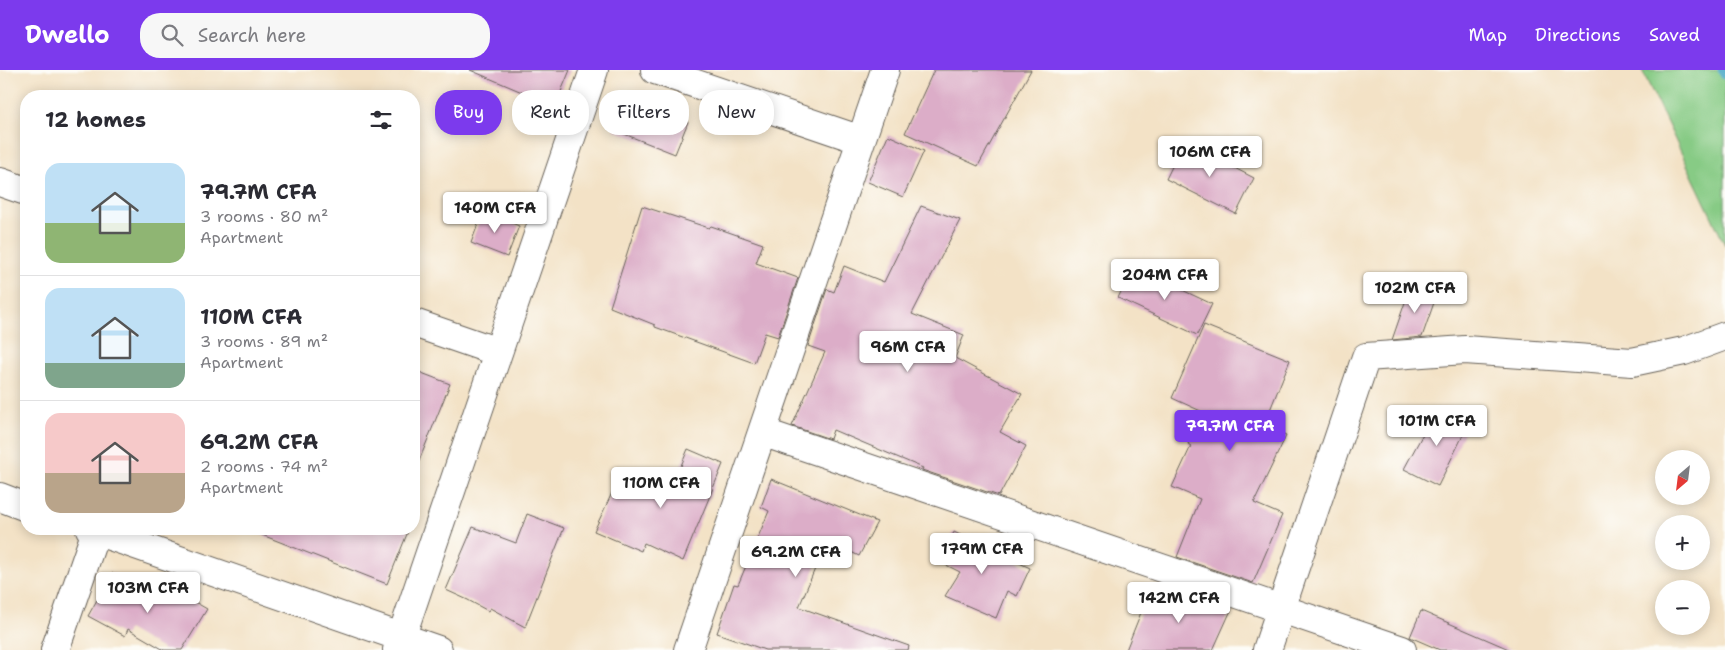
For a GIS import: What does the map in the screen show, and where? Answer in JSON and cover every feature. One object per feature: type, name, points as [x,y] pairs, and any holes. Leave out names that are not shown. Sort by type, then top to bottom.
[{"type":"street","points":[[399,644],[594,70]]},
{"type":"street","points":[[655,70],[861,140]]},
{"type":"street","points":[[688,650],[885,70]]},
{"type":"street","points":[[0,182],[20,189]]},
{"type":"street","points":[[420,325],[498,352]]},
{"type":"street","points":[[1267,650],[1366,357],[1466,350],[1632,362],[1684,352],[1725,336]]},
{"type":"street","points":[[762,432],[1402,650]]},
{"type":"street","points":[[0,497],[20,504]]},
{"type":"street","points":[[55,650],[91,535]]},
{"type":"street","points":[[106,535],[399,644],[438,650]]},
{"type":"green space","points":[[1642,70],[1725,70],[1725,245]]},
{"type":"building","points":[[470,70],[570,70],[562,90],[517,90]]},
{"type":"building","points":[[934,70],[1031,70],[978,166],[905,133]]},
{"type":"building","points":[[627,135],[683,135],[675,154]]},
{"type":"building","points":[[888,135],[924,151],[903,197],[868,182]]},
{"type":"building","points":[[1184,142],[1254,178],[1236,214],[1166,179]]},
{"type":"building","points":[[642,206],[709,228],[711,226],[763,244],[756,263],[798,278],[778,337],[765,333],[754,363],[655,327],[655,325],[610,307]]},
{"type":"building","points":[[921,206],[960,220],[912,314],[964,335],[955,358],[1022,394],[1000,432],[1026,446],[999,496],[922,470],[923,468],[833,430],[830,439],[792,426],[825,352],[808,346],[827,289],[834,292],[844,266],[884,282]]},
{"type":"building","points":[[483,211],[519,226],[507,257],[471,243]]},
{"type":"building","points":[[1133,267],[1212,304],[1197,335],[1118,298]]},
{"type":"building","points":[[1411,285],[1437,294],[1422,337],[1392,340]]},
{"type":"building","points":[[1204,325],[1290,360],[1264,425],[1286,436],[1254,503],[1282,515],[1253,583],[1177,557],[1200,499],[1172,487],[1191,446],[1188,444],[1203,412],[1172,398]]},
{"type":"building","points":[[420,372],[450,384],[420,459]]},
{"type":"building","points":[[1437,408],[1469,423],[1438,486],[1404,469]]},
{"type":"building","points":[[688,449],[723,464],[683,561],[644,543],[641,551],[594,531],[621,474],[668,497]]},
{"type":"building","points":[[771,479],[877,522],[859,556],[827,540],[799,607],[909,646],[908,650],[765,650],[717,633],[734,584],[738,585],[769,511],[761,507]]},
{"type":"building","points":[[527,514],[564,528],[525,627],[490,608],[488,611],[446,590],[473,527],[516,543]]},
{"type":"building","points":[[954,532],[1030,568],[1017,596],[1007,591],[996,618],[945,596],[960,572],[940,562]]},
{"type":"building","points":[[262,535],[407,535],[387,584]]},
{"type":"building","points":[[112,573],[159,599],[167,586],[207,609],[182,650],[164,650],[128,629],[125,636],[88,616]]},
{"type":"building","points":[[1165,586],[1232,608],[1213,650],[1126,650],[1144,605],[1155,610]]},
{"type":"building","points":[[1421,611],[1511,650],[1440,650],[1410,637]]},
{"type":"waterway","points":[[1723,70],[1725,74]]}]
